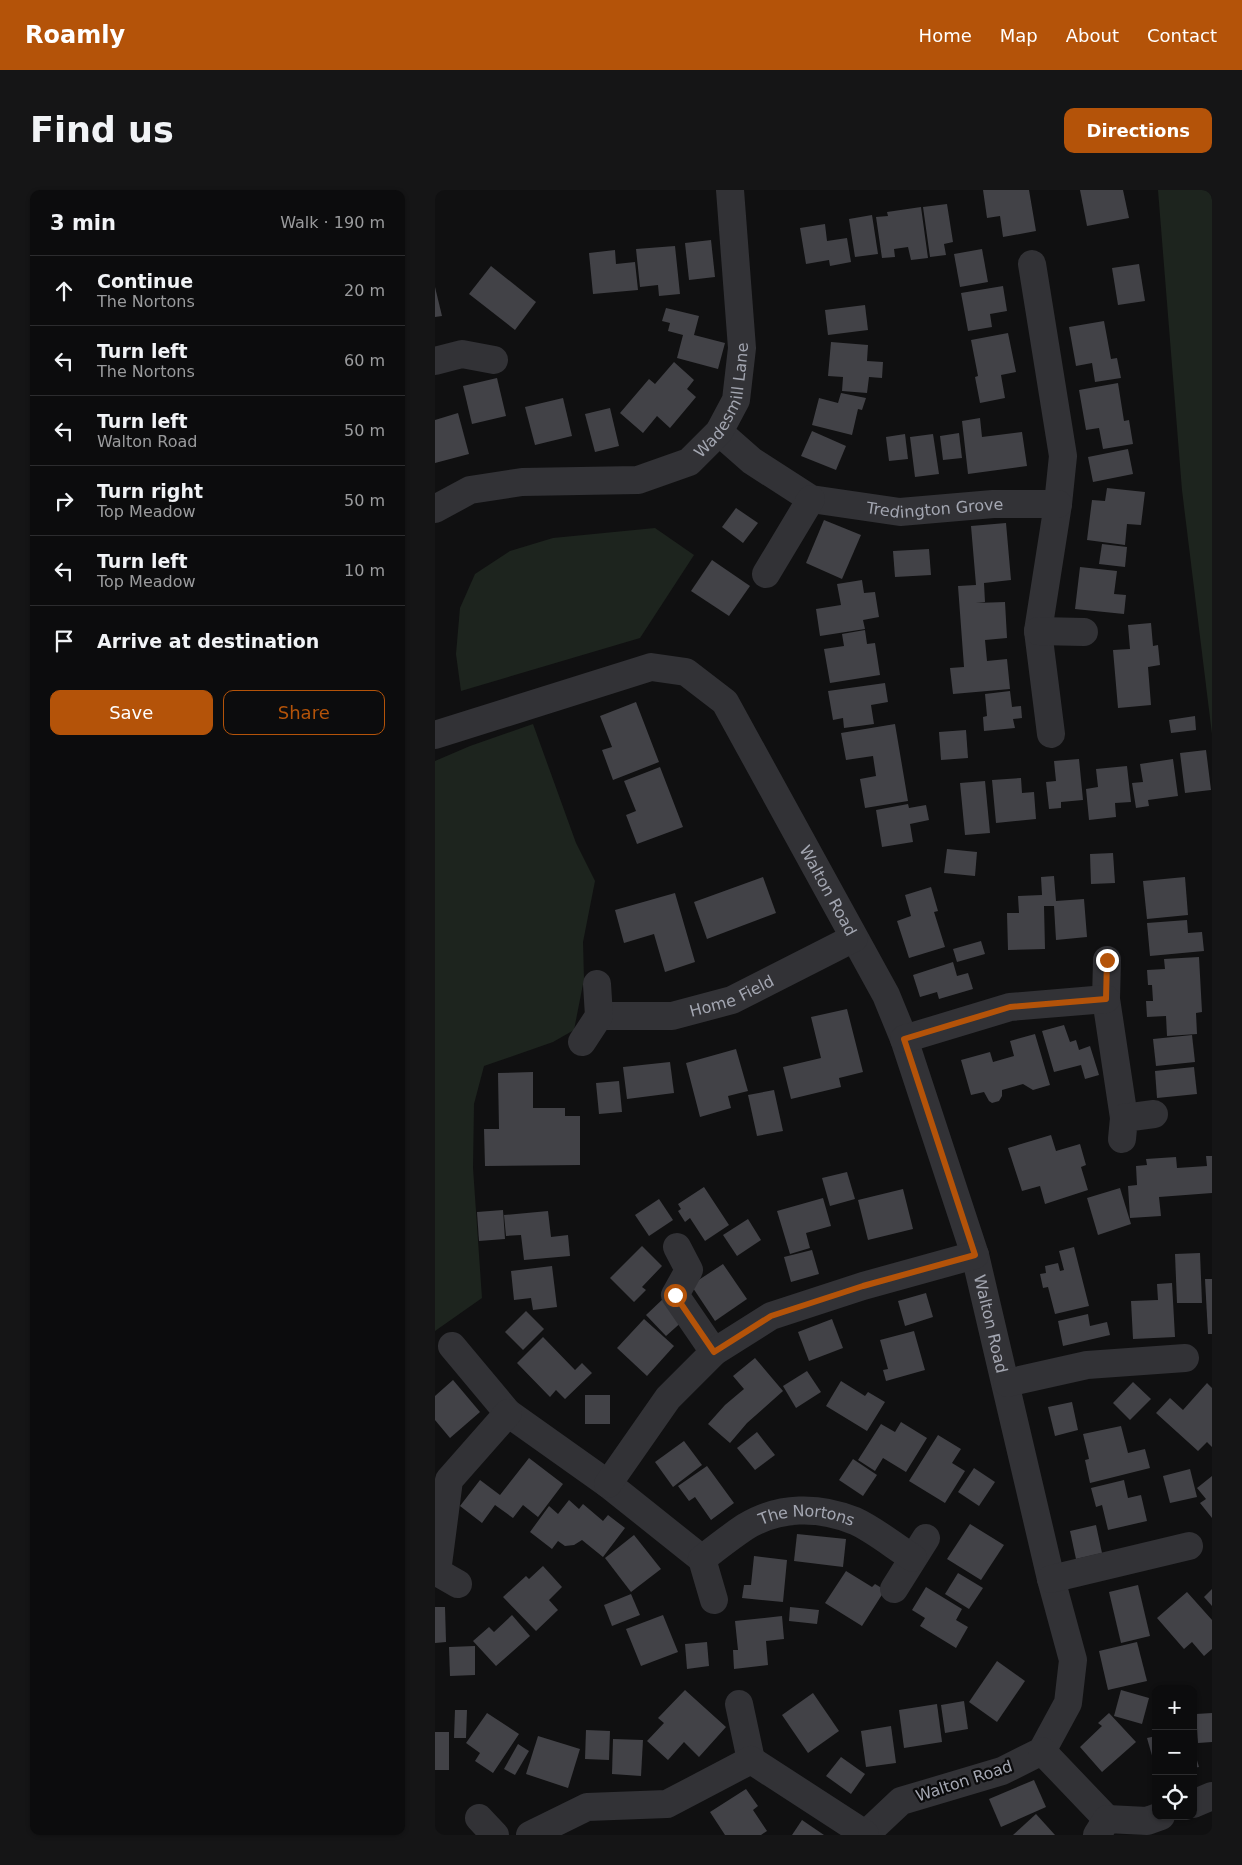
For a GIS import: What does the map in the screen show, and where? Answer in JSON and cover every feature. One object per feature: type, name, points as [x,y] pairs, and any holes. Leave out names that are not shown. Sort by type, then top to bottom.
[{"type":"street","name":"Wadesmill Lane","points":[[435,509],[470,490],[522,482],[638,480],[689,462],[719,432],[736,400],[742,348],[730,190]]},
{"type":"street","points":[[1031,264],[1063,456],[1058,504],[1038,631],[1051,734]]},
{"type":"street","points":[[435,361],[462,354],[493,360]]},
{"type":"street","name":"Tredington Grove","points":[[719,432],[752,461],[811,499],[900,512],[993,504],[1058,504]]},
{"type":"street","points":[[766,574],[811,499]]},
{"type":"street","points":[[1038,631],[1084,632]]},
{"type":"street","name":"Walton Road","points":[[435,736],[651,667],[686,672],[725,702],[886,995],[904,1039],[975,1255],[1007,1383],[1051,1579],[1073,1660],[1068,1704],[1042,1751],[1002,1771],[901,1801],[865,1834]]},
{"type":"street","name":"Home Field","points":[[599,1016],[672,1016],[732,1000],[854,938]]},
{"type":"street","points":[[1107,960],[1106,999],[1123,1128],[1154,1114]]},
{"type":"street","points":[[582,1042],[599,1016],[597,984]]},
{"type":"street","points":[[904,1039],[1010,1007],[1106,999]]},
{"type":"street","points":[[677,1247],[689,1270],[675,1295],[714,1352]]},
{"type":"street","points":[[608,1484],[668,1398],[714,1352],[771,1316],[863,1286],[975,1255]]},
{"type":"street","points":[[452,1346],[508,1413],[608,1484],[702,1559],[714,1600]]},
{"type":"street","name":"Walton Road","points":[[1007,1383],[1087,1365],[1185,1358]]},
{"type":"street","points":[[448,1578],[449,1480],[508,1413]]},
{"type":"street","name":"The Nortons","points":[[702,1559],[747,1526],[770,1515],[798,1509],[827,1512],[920,1548],[894,1589]]},
{"type":"street","points":[[1051,1579],[1189,1546]]},
{"type":"street","points":[[739,1704],[751,1760],[865,1834]]},
{"type":"street","points":[[1042,1751],[1102,1827],[1152,1820]]},
{"type":"street","points":[[530,1835],[587,1807],[667,1804],[751,1760]]},
{"type":"street","points":[[1197,1802],[1212,1796]]},
{"type":"shaded area","points":[[1158,190],[1212,190],[1212,734],[1182,490]]},
{"type":"shaded area","points":[[655,528],[694,555],[640,638],[461,691],[456,654],[460,608],[475,574],[510,551],[553,538]]},
{"type":"shaded area","points":[[533,724],[576,843],[595,881],[583,942],[584,979],[574,1030],[553,1042],[484,1066],[474,1104],[473,1168],[482,1298],[435,1331],[435,761],[470,746]]},
{"type":"building","points":[[983,190],[1029,190],[1036,231],[1003,237],[1000,216],[987,218]]},
{"type":"building","points":[[1080,190],[1123,190],[1129,218],[1087,226]]},
{"type":"building","points":[[947,204],[953,242],[944,244],[946,255],[930,257],[923,207]]},
{"type":"building","points":[[921,207],[928,258],[911,260],[908,247],[894,249],[895,257],[882,258],[876,217],[888,216],[887,212]]},
{"type":"building","points":[[872,215],[878,254],[855,257],[849,219]]},
{"type":"building","points":[[825,224],[827,241],[847,238],[851,262],[830,266],[829,260],[806,264],[800,228]]},
{"type":"building","points":[[711,240],[715,277],[689,280],[685,243]]},
{"type":"building","points":[[675,246],[680,294],[659,296],[658,285],[640,287],[636,249]]},
{"type":"building","points":[[982,249],[988,282],[960,287],[954,254]]},
{"type":"building","points":[[615,250],[616,264],[635,262],[638,290],[593,294],[589,253]]},
{"type":"building","points":[[1139,264],[1145,301],[1118,305],[1112,268]]},
{"type":"building","points":[[491,266],[536,302],[515,330],[469,294]]},
{"type":"building","points":[[1003,286],[1007,311],[990,314],[992,327],[968,331],[961,293]]},
{"type":"building","points":[[435,287],[442,316],[435,317]]},
{"type":"building","points":[[865,305],[868,330],[828,335],[825,310]]},
{"type":"building","points":[[666,308],[699,316],[694,335],[725,343],[718,369],[677,358],[683,335],[668,331],[670,323],[662,321]]},
{"type":"building","points":[[1104,321],[1111,359],[1117,358],[1121,378],[1095,382],[1092,363],[1076,366],[1069,327]]},
{"type":"building","points":[[1008,333],[1016,372],[1001,375],[1005,398],[980,403],[975,377],[978,376],[971,340]]},
{"type":"building","points":[[831,342],[868,345],[867,361],[883,362],[882,378],[869,377],[867,393],[842,391],[843,377],[828,376]]},
{"type":"building","points":[[674,362],[694,380],[687,389],[696,397],[670,428],[657,416],[643,433],[620,413],[649,379],[655,384]]},
{"type":"building","points":[[497,378],[506,416],[472,424],[463,386]]},
{"type":"building","points":[[1118,383],[1124,421],[1129,420],[1133,444],[1103,449],[1099,428],[1086,430],[1079,390]]},
{"type":"building","points":[[841,393],[866,398],[862,410],[858,409],[852,435],[812,425],[819,398],[838,403]]},
{"type":"building","points":[[563,398],[572,436],[535,445],[525,407]]},
{"type":"building","points":[[610,408],[619,446],[595,452],[585,414]]},
{"type":"building","points":[[458,413],[469,454],[435,463],[435,420]]},
{"type":"building","points":[[980,418],[982,437],[1022,432],[1027,466],[968,474],[962,421]]},
{"type":"building","points":[[812,431],[846,446],[836,470],[801,456]]},
{"type":"building","points":[[959,433],[962,458],[943,460],[940,436]]},
{"type":"building","points":[[905,434],[908,459],[889,461],[886,437]]},
{"type":"building","points":[[933,434],[939,474],[915,477],[910,437]]},
{"type":"building","points":[[1128,449],[1133,474],[1093,482],[1088,457]]},
{"type":"building","points":[[1107,488],[1145,492],[1141,525],[1127,524],[1125,545],[1087,540],[1092,500],[1105,501]]},
{"type":"building","points":[[736,508],[758,523],[743,543],[722,527]]},
{"type":"building","points":[[824,520],[861,535],[842,579],[806,563]]},
{"type":"building","points":[[1006,523],[1011,580],[984,583],[985,602],[976,603],[1005,602],[1007,638],[985,640],[987,661],[1007,659],[1010,689],[953,694],[950,668],[964,667],[958,586],[976,585],[971,526]]},
{"type":"building","points":[[1102,544],[1127,547],[1125,567],[1099,564]]},
{"type":"building","points":[[929,549],[931,575],[895,577],[893,551]]},
{"type":"building","points":[[712,560],[750,586],[729,616],[691,591]]},
{"type":"building","points":[[1080,567],[1117,571],[1114,594],[1126,595],[1124,614],[1075,609]]},
{"type":"building","points":[[862,580],[864,593],[875,592],[879,617],[863,620],[865,629],[820,636],[816,609],[841,605],[837,584]]},
{"type":"building","points":[[1151,623],[1153,646],[1158,645],[1160,665],[1148,667],[1151,705],[1118,708],[1113,650],[1130,649],[1128,625]]},
{"type":"building","points":[[865,630],[867,644],[875,643],[880,675],[830,683],[824,649],[844,646],[842,634]]},
{"type":"building","points":[[885,683],[888,702],[871,705],[874,724],[844,728],[843,718],[833,720],[828,691]]},
{"type":"building","points":[[1010,691],[1012,707],[1021,706],[1022,718],[1013,719],[1015,728],[984,731],[983,717],[987,716],[985,694]]},
{"type":"building","points":[[636,702],[659,762],[613,780],[602,750],[612,747],[600,716]]},
{"type":"building","points":[[1195,716],[1196,730],[1171,733],[1169,720]]},
{"type":"building","points":[[895,724],[908,801],[865,808],[860,779],[876,776],[873,756],[846,760],[841,733]]},
{"type":"building","points":[[966,730],[968,758],[941,760],[939,732]]},
{"type":"building","points":[[1206,750],[1211,790],[1185,793],[1180,753]]},
{"type":"building","points":[[1079,759],[1083,800],[1061,802],[1061,808],[1049,809],[1046,782],[1056,781],[1054,761]]},
{"type":"building","points":[[1173,759],[1178,796],[1148,800],[1149,806],[1136,808],[1132,783],[1143,782],[1140,764]]},
{"type":"building","points":[[1127,766],[1131,802],[1115,803],[1116,817],[1089,820],[1086,789],[1098,787],[1096,769]]},
{"type":"building","points":[[660,767],[683,827],[637,844],[626,815],[636,811],[624,781]]},
{"type":"building","points":[[1021,778],[1022,793],[1034,792],[1036,819],[996,823],[992,780]]},
{"type":"building","points":[[985,781],[990,833],[965,835],[960,783]]},
{"type":"building","points":[[908,804],[909,808],[926,805],[929,820],[910,824],[913,842],[882,847],[876,810]]},
{"type":"building","points":[[947,849],[977,852],[975,876],[944,873]]},
{"type":"building","points":[[1113,853],[1115,883],[1091,884],[1090,854]]},
{"type":"building","points":[[1054,876],[1056,901],[1084,899],[1087,937],[1056,940],[1054,906],[1044,906],[1045,949],[1008,950],[1007,913],[1019,913],[1018,896],[1042,895],[1041,877]]},
{"type":"building","points":[[763,877],[776,913],[707,939],[694,902]]},
{"type":"building","points":[[1185,877],[1188,915],[1147,919],[1143,881]]},
{"type":"building","points":[[931,887],[938,911],[934,912],[945,947],[909,958],[897,921],[911,916],[905,895]]},
{"type":"building","points":[[675,893],[695,962],[665,972],[654,934],[624,943],[615,910]]},
{"type":"building","points":[[1187,920],[1188,933],[1202,932],[1204,951],[1150,956],[1147,923]]},
{"type":"building","points":[[981,941],[985,954],[957,962],[953,949]]},
{"type":"building","points":[[1199,957],[1202,1012],[1196,1013],[1197,1034],[1167,1036],[1166,1016],[1147,1017],[1146,1001],[1153,1001],[1152,985],[1148,985],[1147,970],[1165,969],[1164,959]]},
{"type":"building","points":[[953,962],[957,976],[968,973],[973,989],[939,999],[937,992],[920,997],[913,975]]},
{"type":"building","points":[[847,1009],[863,1072],[839,1078],[841,1087],[791,1099],[783,1067],[821,1058],[811,1017]]},
{"type":"building","points":[[1064,1025],[1070,1042],[1076,1040],[1079,1050],[1090,1046],[1099,1075],[1085,1079],[1081,1065],[1054,1072],[1042,1031]]},
{"type":"building","points":[[1035,1034],[1050,1085],[1033,1090],[1023,1084],[1002,1090],[1002,1096],[999,1101],[992,1103],[984,1092],[971,1095],[961,1060],[990,1052],[993,1062],[1014,1056],[1010,1041]]},
{"type":"building","points":[[1192,1035],[1195,1062],[1156,1066],[1153,1039]]},
{"type":"building","points":[[736,1049],[748,1091],[728,1096],[731,1108],[700,1117],[686,1063]]},
{"type":"building","points":[[670,1062],[674,1093],[627,1099],[623,1067]]},
{"type":"building","points":[[1194,1067],[1197,1094],[1157,1098],[1155,1071]]},
{"type":"building","points":[[533,1072],[533,1108],[565,1108],[565,1116],[580,1116],[580,1165],[485,1166],[484,1129],[499,1129],[498,1073]]},
{"type":"building","points":[[619,1081],[622,1112],[599,1114],[596,1083]]},
{"type":"building","points":[[774,1090],[783,1131],[757,1136],[748,1095]]},
{"type":"building","points":[[1051,1135],[1056,1151],[1080,1144],[1086,1165],[1081,1167],[1088,1190],[1045,1204],[1040,1186],[1022,1191],[1008,1148]]},
{"type":"building","points":[[1206,1156],[1212,1156],[1212,1193],[1159,1197],[1161,1216],[1130,1218],[1128,1186],[1137,1185],[1136,1166],[1147,1165],[1146,1159],[1176,1157],[1177,1168],[1207,1166]]},
{"type":"building","points":[[847,1172],[855,1199],[830,1206],[822,1178]]},
{"type":"building","points":[[704,1187],[729,1225],[705,1241],[690,1218],[685,1222],[678,1211],[681,1209],[678,1204]]},
{"type":"building","points":[[1120,1188],[1131,1224],[1098,1235],[1087,1198]]},
{"type":"building","points":[[903,1189],[913,1229],[868,1240],[858,1200]]},
{"type":"building","points":[[823,1198],[831,1226],[806,1233],[810,1248],[790,1254],[777,1211]]},
{"type":"building","points":[[659,1199],[673,1220],[649,1236],[635,1215]]},
{"type":"building","points":[[503,1210],[505,1239],[479,1241],[477,1212]]},
{"type":"building","points":[[548,1211],[551,1237],[568,1235],[570,1256],[524,1260],[521,1235],[506,1236],[504,1215]]},
{"type":"building","points":[[748,1219],[761,1240],[737,1256],[723,1235]]},
{"type":"building","points":[[642,1246],[662,1266],[642,1287],[646,1290],[634,1302],[610,1278]]},
{"type":"building","points":[[1074,1247],[1089,1306],[1055,1314],[1048,1287],[1043,1288],[1040,1274],[1046,1273],[1045,1266],[1058,1263],[1060,1271],[1064,1270],[1059,1251]]},
{"type":"building","points":[[812,1250],[819,1274],[791,1282],[784,1257]]},
{"type":"building","points":[[1200,1253],[1202,1303],[1177,1303],[1175,1254]]},
{"type":"building","points":[[723,1264],[747,1299],[715,1321],[691,1285]]},
{"type":"building","points":[[552,1266],[557,1307],[533,1310],[531,1298],[514,1300],[511,1271]]},
{"type":"building","points":[[1205,1279],[1212,1279],[1212,1334],[1208,1334]]},
{"type":"building","points":[[1172,1283],[1175,1337],[1133,1339],[1131,1301],[1158,1300],[1157,1284]]},
{"type":"building","points":[[926,1293],[933,1317],[905,1326],[898,1301]]},
{"type":"building","points":[[664,1298],[685,1319],[666,1336],[646,1315]]},
{"type":"building","points":[[526,1311],[544,1329],[523,1350],[505,1332]]},
{"type":"building","points":[[1088,1314],[1090,1326],[1107,1322],[1110,1335],[1063,1346],[1058,1321]]},
{"type":"building","points":[[644,1319],[674,1346],[647,1376],[617,1348]]},
{"type":"building","points":[[832,1319],[843,1348],[809,1361],[798,1332]]},
{"type":"building","points":[[914,1331],[925,1370],[886,1381],[883,1370],[888,1369],[880,1340]]},
{"type":"building","points":[[543,1337],[575,1370],[582,1363],[592,1373],[565,1399],[556,1390],[550,1397],[517,1363]]},
{"type":"building","points":[[755,1358],[783,1391],[747,1423],[730,1443],[708,1424],[725,1405],[744,1389],[733,1376]]},
{"type":"building","points":[[807,1371],[821,1392],[796,1408],[783,1386]]},
{"type":"building","points":[[453,1380],[480,1412],[450,1438],[435,1420],[435,1396]]},
{"type":"building","points":[[841,1381],[865,1396],[868,1392],[885,1402],[867,1431],[826,1406]]},
{"type":"building","points":[[1133,1382],[1151,1399],[1130,1420],[1113,1403]]},
{"type":"building","points":[[1207,1383],[1212,1388],[1212,1447],[1207,1442],[1198,1451],[1156,1413],[1170,1398],[1183,1410]]},
{"type":"building","points":[[585,1395],[610,1395],[610,1424],[585,1424]]},
{"type":"building","points":[[1072,1402],[1078,1430],[1055,1436],[1048,1407]]},
{"type":"building","points":[[901,1422],[927,1438],[906,1472],[883,1458],[875,1471],[858,1460],[881,1424],[895,1432]]},
{"type":"building","points":[[1121,1426],[1128,1453],[1145,1449],[1150,1468],[1090,1483],[1085,1460],[1089,1459],[1083,1434]]},
{"type":"building","points":[[757,1432],[775,1455],[755,1470],[737,1448]]},
{"type":"building","points":[[938,1435],[961,1449],[952,1463],[965,1471],[945,1503],[909,1481]]},
{"type":"building","points":[[684,1441],[702,1465],[673,1487],[655,1462]]},
{"type":"building","points":[[529,1458],[563,1484],[538,1517],[523,1505],[513,1518],[495,1505],[482,1523],[460,1506],[480,1480],[500,1495]]},
{"type":"building","points":[[853,1459],[877,1475],[863,1496],[839,1480]]},
{"type":"building","points":[[707,1466],[734,1503],[711,1520],[695,1497],[689,1501],[678,1486]]},
{"type":"building","points":[[974,1468],[995,1482],[979,1506],[958,1492]]},
{"type":"building","points":[[1190,1469],[1197,1497],[1170,1503],[1163,1476]]},
{"type":"building","points":[[1212,1476],[1212,1518],[1200,1503],[1206,1499],[1197,1488]]},
{"type":"building","points":[[1124,1480],[1128,1498],[1141,1495],[1147,1521],[1108,1530],[1102,1505],[1096,1507],[1091,1488]]},
{"type":"building","points":[[569,1500],[579,1509],[583,1504],[603,1521],[608,1515],[625,1528],[603,1557],[582,1540],[574,1545],[565,1546],[558,1541],[552,1549],[530,1532],[549,1506],[558,1514]]},
{"type":"building","points":[[970,1524],[1004,1545],[981,1580],[947,1559]]},
{"type":"building","points":[[1096,1525],[1102,1553],[1076,1559],[1070,1531]]},
{"type":"building","points":[[797,1534],[846,1539],[843,1567],[794,1561]]},
{"type":"building","points":[[634,1535],[661,1569],[631,1592],[605,1558]]},
{"type":"building","points":[[754,1556],[787,1560],[783,1602],[742,1598],[744,1585],[751,1585]]},
{"type":"building","points":[[543,1566],[562,1587],[549,1600],[558,1610],[536,1631],[503,1597],[526,1576],[529,1579]]},
{"type":"building","points":[[846,1571],[872,1587],[875,1584],[885,1590],[862,1626],[825,1603]]},
{"type":"building","points":[[958,1573],[983,1588],[969,1609],[945,1594]]},
{"type":"building","points":[[1138,1585],[1150,1636],[1121,1643],[1109,1592]]},
{"type":"building","points":[[926,1587],[962,1609],[956,1620],[968,1627],[956,1648],[920,1626],[925,1618],[912,1610]]},
{"type":"building","points":[[1212,1589],[1212,1606],[1204,1597]]},
{"type":"building","points":[[1187,1592],[1212,1620],[1212,1649],[1204,1656],[1192,1642],[1184,1649],[1157,1618]]},
{"type":"building","points":[[631,1594],[640,1615],[612,1626],[604,1605]]},
{"type":"building","points":[[435,1607],[445,1607],[446,1642],[435,1643]]},
{"type":"building","points":[[790,1607],[819,1610],[817,1624],[789,1621]]},
{"type":"building","points":[[512,1615],[530,1636],[496,1666],[473,1641],[489,1627],[494,1632]]},
{"type":"building","points":[[663,1615],[678,1652],[641,1666],[626,1629]]},
{"type":"building","points":[[782,1616],[784,1639],[766,1641],[768,1665],[734,1669],[733,1650],[738,1650],[735,1621]]},
{"type":"building","points":[[707,1642],[709,1666],[687,1669],[685,1644]]},
{"type":"building","points":[[1137,1642],[1147,1681],[1108,1690],[1099,1651]]},
{"type":"building","points":[[475,1646],[475,1675],[450,1676],[449,1647]]},
{"type":"building","points":[[997,1661],[1025,1681],[997,1722],[969,1702]]},
{"type":"building","points":[[685,1690],[726,1727],[699,1757],[684,1742],[668,1760],[647,1741],[664,1723],[658,1718]]},
{"type":"building","points":[[1121,1690],[1149,1698],[1142,1724],[1114,1716]]},
{"type":"building","points":[[813,1693],[839,1731],[808,1753],[782,1715]]},
{"type":"building","points":[[964,1701],[968,1729],[945,1733],[941,1705]]},
{"type":"building","points":[[937,1704],[942,1742],[904,1748],[899,1710]]},
{"type":"building","points":[[455,1710],[467,1710],[466,1738],[454,1738]]},
{"type":"building","points":[[487,1713],[519,1734],[493,1773],[475,1761],[480,1753],[466,1743]]},
{"type":"building","points":[[1109,1713],[1136,1742],[1102,1772],[1080,1747],[1102,1726],[1098,1723]]},
{"type":"building","points":[[1212,1713],[1212,1742],[1198,1743],[1197,1714]]},
{"type":"building","points":[[891,1726],[896,1763],[866,1767],[861,1731]]},
{"type":"building","points":[[586,1730],[610,1731],[609,1760],[585,1759]]},
{"type":"building","points":[[435,1732],[449,1732],[449,1770],[435,1770]]},
{"type":"building","points":[[538,1736],[580,1749],[568,1788],[526,1774]]},
{"type":"building","points":[[1152,1737],[1152,1756],[1147,1738]]},
{"type":"building","points":[[613,1739],[643,1740],[641,1776],[612,1774]]},
{"type":"building","points":[[518,1744],[529,1751],[515,1775],[504,1769]]},
{"type":"building","points":[[841,1757],[865,1774],[851,1794],[826,1776]]},
{"type":"building","points":[[1034,1780],[1046,1807],[1001,1827],[989,1799]]},
{"type":"building","points":[[746,1789],[758,1806],[753,1810],[767,1831],[761,1835],[725,1835],[710,1812]]},
{"type":"building","points":[[1036,1814],[1055,1835],[1013,1835]]},
{"type":"building","points":[[802,1820],[824,1835],[792,1835]]},
{"type":"route","points":[[675,1295],[714,1352],[771,1316],[863,1286],[975,1255],[904,1039],[1010,1007],[1106,999],[1107,960]]}]
